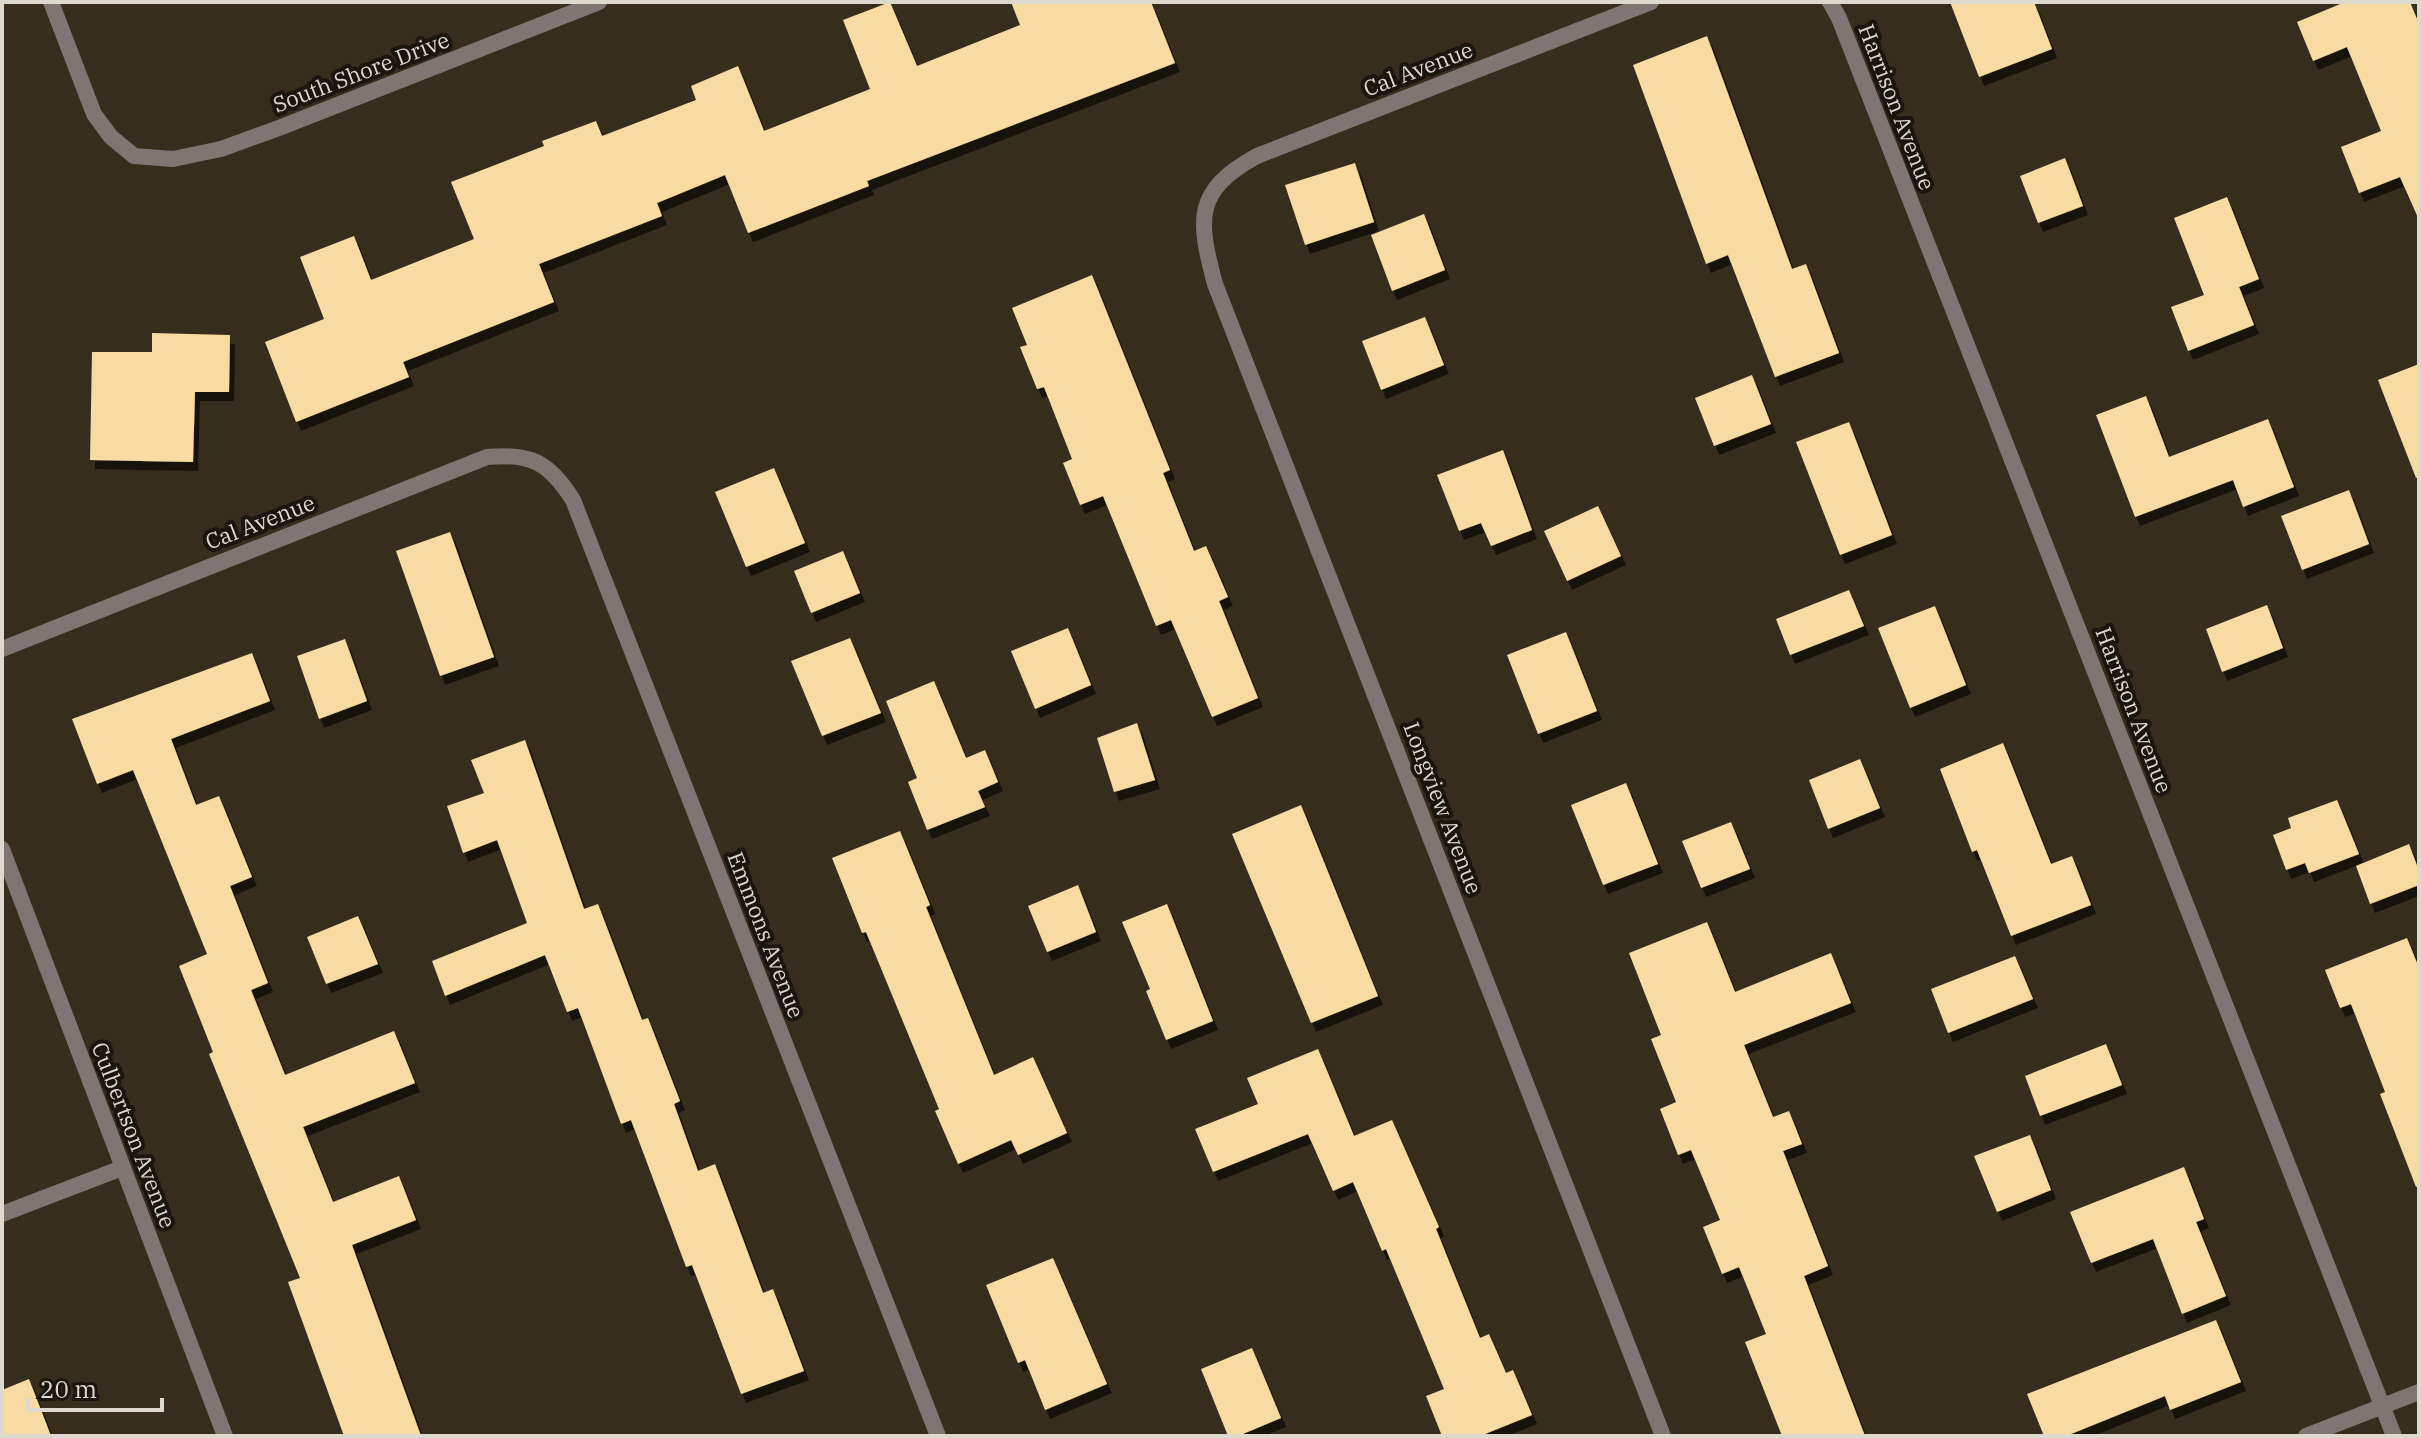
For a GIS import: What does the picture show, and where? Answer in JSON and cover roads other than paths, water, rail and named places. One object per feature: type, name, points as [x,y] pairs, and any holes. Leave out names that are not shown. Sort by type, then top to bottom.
[{"type":"street","name":"South Shore Drive","points":[[51,2],[94,114],[111,137],[134,156],[173,159],[221,149],[599,2]]},
{"type":"street","name":"Cal Avenue","points":[[1212,192],[1230,171],[1257,156],[1651,2]]},
{"type":"street","name":"Harrison Avenue","points":[[1830,2],[1845,33],[2394,1436]]},
{"type":"street","name":"Longview Avenue","points":[[1212,192],[1204,216],[1204,241],[1215,284],[1663,1436]]},
{"type":"street","name":"Cal Avenue","points":[[2,649],[487,457],[515,455],[537,462]]},
{"type":"street","name":"Emmons Avenue","points":[[537,462],[560,479],[573,500],[938,1436]]},
{"type":"street","name":"Culbertson Avenue","points":[[2,849],[225,1436]]},
{"type":"street","points":[[2,1214],[122,1168]]},
{"type":"street","points":[[2306,1436],[2419,1392]]}]
